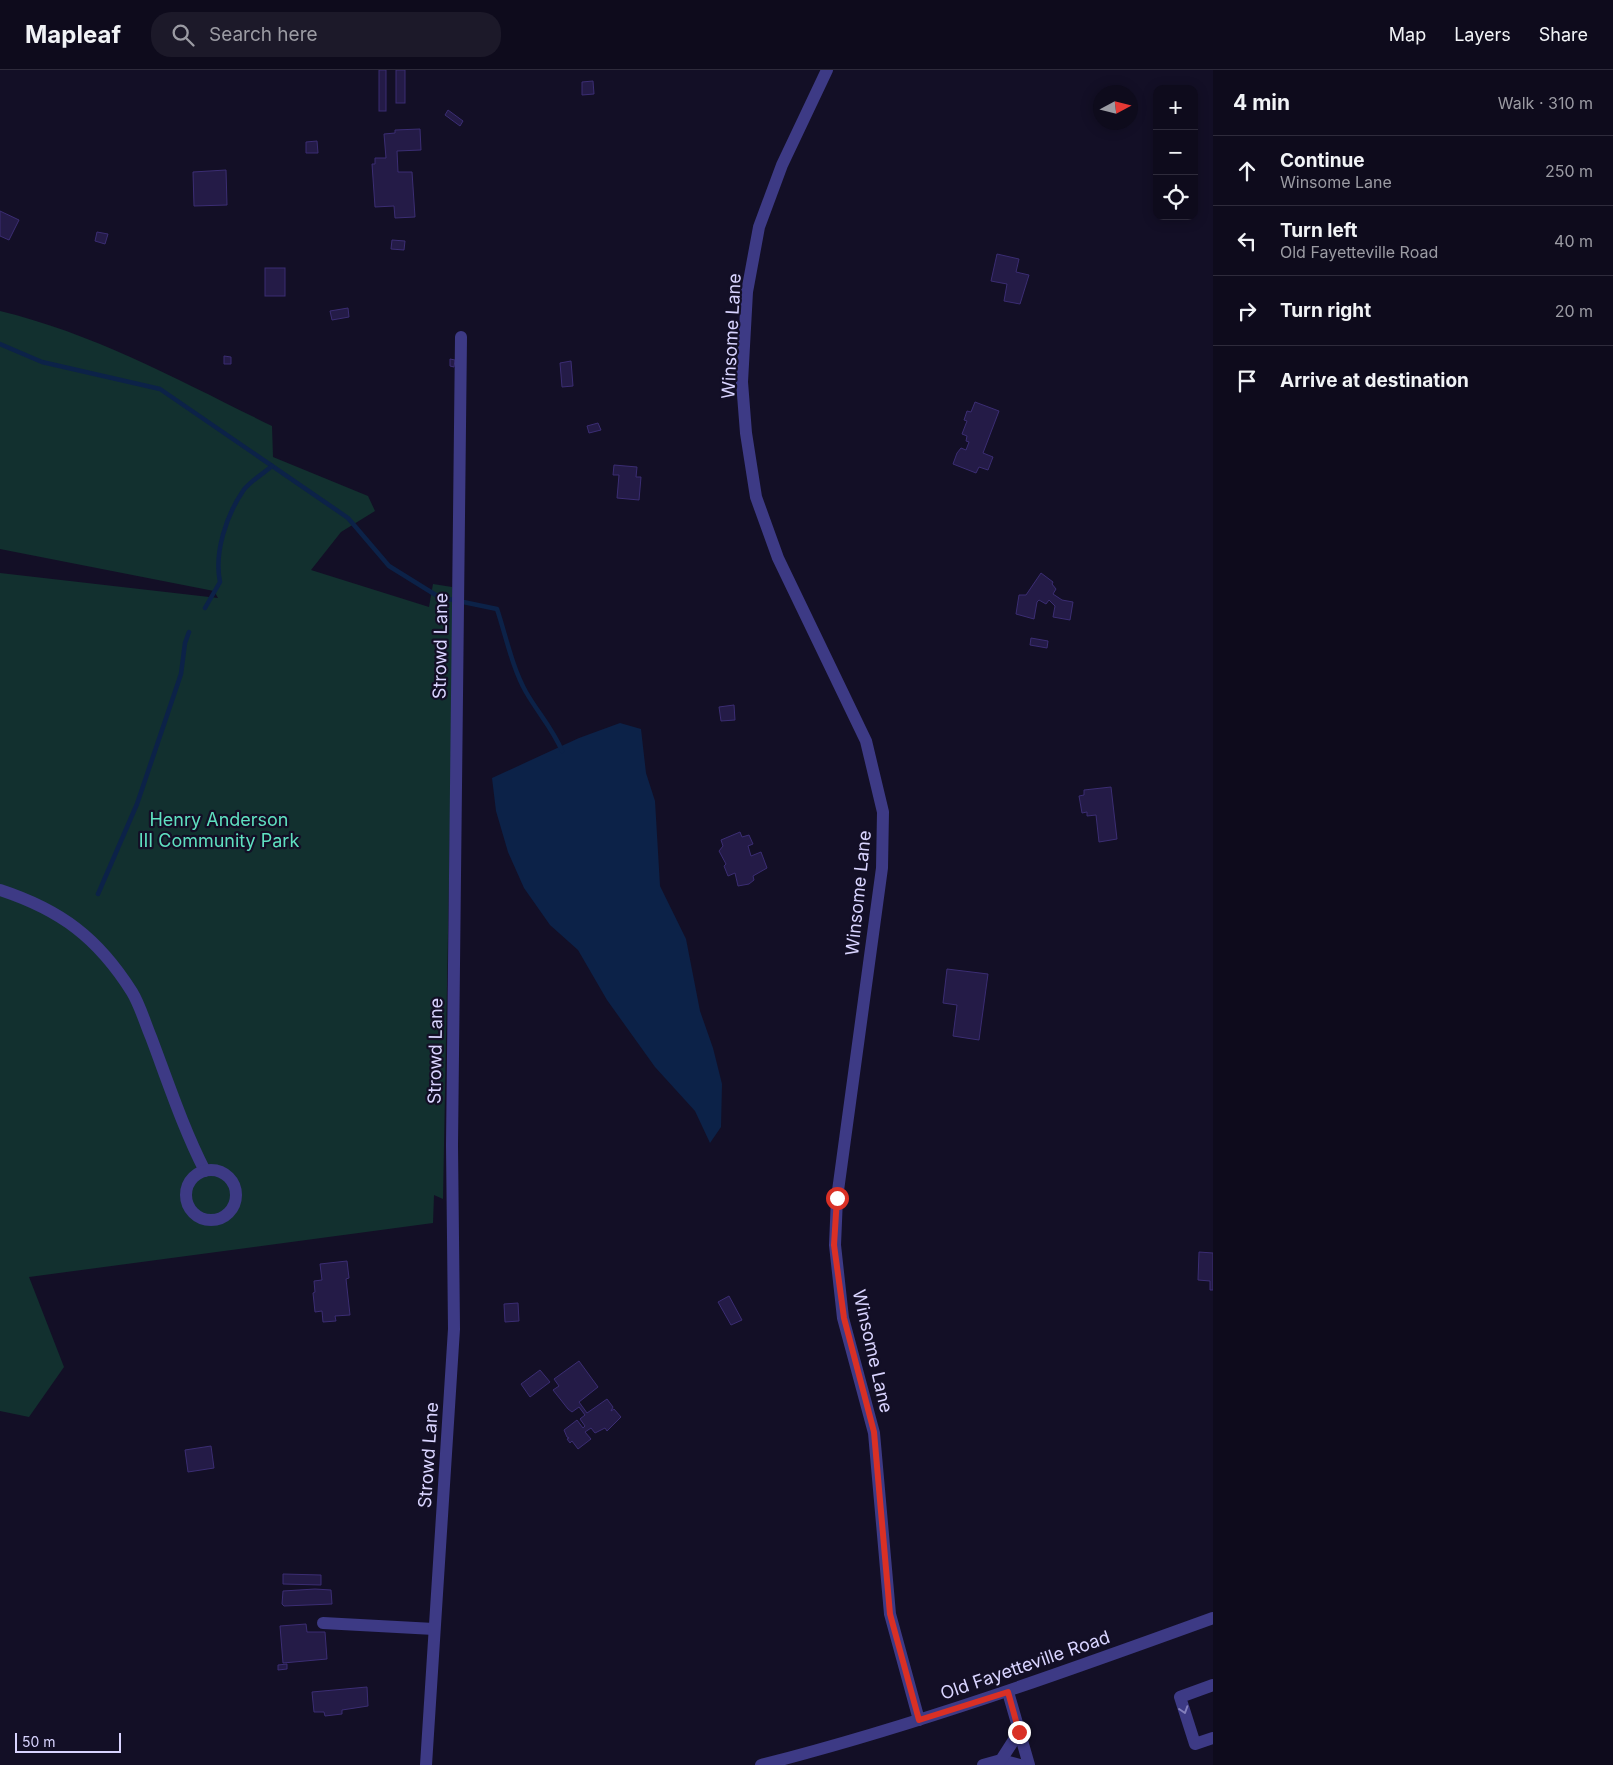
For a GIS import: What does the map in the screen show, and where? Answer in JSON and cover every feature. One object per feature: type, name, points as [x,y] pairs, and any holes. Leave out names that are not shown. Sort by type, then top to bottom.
[{"type":"street","name":"Winsome Lane","points":[[827,70],[782,165],[760,227],[747,292],[742,382],[746,433],[756,497],[778,558],[866,741],[883,812],[882,868],[837,1198],[834,1245],[844,1318],[874,1432],[890,1614],[919,1720]]},
{"type":"street","name":"Strowd Lane","points":[[426,1765],[454,1329],[452,1145],[461,337]]},
{"type":"street","points":[[0,890],[20,896],[77,927],[100,948],[133,993],[191,1144],[204,1171]]},
{"type":"street","name":"Old Fayetteville Road","points":[[761,1765],[823,1749],[1008,1692],[1213,1618]]},
{"type":"street","points":[[322,1623],[434,1629]]},
{"type":"street","points":[[1213,1685],[1180,1697],[1195,1744],[1213,1738]]},
{"type":"street","points":[[1008,1692],[1029,1765]]},
{"type":"street","points":[[1002,1760],[1019,1732]]},
{"type":"street","points":[[983,1765],[1002,1760],[1020,1765]]},
{"type":"green space","name":"Henry Anderson III Community Park","points":[[0,311],[36,321],[105,346],[272,426],[273,457],[368,496],[375,511],[341,532],[311,570],[429,607],[433,584],[452,587],[454,614],[443,1199],[434,1195],[433,1223],[29,1277],[64,1367],[29,1417],[0,1411],[0,573],[218,598],[214,591],[0,549]]},
{"type":"water","points":[[620,723],[641,729],[646,773],[655,801],[660,886],[686,939],[700,1011],[713,1048],[722,1084],[721,1127],[710,1143],[695,1111],[655,1067],[607,1000],[578,950],[550,925],[524,888],[508,852],[496,811],[492,778],[579,738]]},
{"type":"building","points":[[379,70],[386,70],[386,111],[379,111]]},
{"type":"building","points":[[396,70],[405,70],[405,103],[396,103]]},
{"type":"building","points":[[593,81],[594,94],[582,95],[582,82]]},
{"type":"building","points":[[448,110],[463,121],[460,126],[445,115]]},
{"type":"building","points":[[420,129],[421,150],[397,151],[398,172],[412,172],[415,217],[395,218],[394,206],[375,207],[372,164],[375,164],[375,158],[386,158],[384,134],[395,133],[395,130]]},
{"type":"building","points":[[317,141],[318,153],[306,153],[306,142]]},
{"type":"building","points":[[226,170],[227,205],[194,206],[193,172]]},
{"type":"building","points":[[0,211],[19,220],[9,240],[0,236]]},
{"type":"building","points":[[97,232],[108,234],[105,244],[95,241]]},
{"type":"building","points":[[392,240],[405,241],[404,250],[391,249]]},
{"type":"building","points":[[997,254],[1019,259],[1016,272],[1029,275],[1020,304],[1004,301],[1007,284],[991,281]]},
{"type":"building","points":[[265,268],[285,268],[285,296],[265,296]]},
{"type":"building","points":[[348,308],[349,317],[332,320],[330,311]]},
{"type":"building","points":[[224,356],[231,357],[231,364],[224,364]]},
{"type":"building","points":[[450,359],[455,360],[454,367],[450,366]]},
{"type":"building","points":[[571,361],[573,386],[562,387],[560,363]]},
{"type":"building","points":[[975,402],[999,411],[983,453],[993,457],[988,470],[979,467],[976,473],[953,464],[957,453],[961,448],[966,450],[969,442],[966,441],[967,436],[962,434],[967,421],[964,420],[967,411],[971,412]]},
{"type":"building","points":[[598,423],[601,430],[589,433],[587,426]]},
{"type":"building","points":[[614,465],[637,467],[636,477],[641,477],[639,500],[617,498],[619,475],[613,475]]},
{"type":"building","points":[[1041,573],[1053,582],[1052,584],[1056,589],[1053,594],[1062,600],[1073,602],[1070,620],[1053,617],[1055,606],[1049,600],[1046,604],[1039,600],[1037,602],[1034,619],[1016,614],[1019,595],[1026,595]]},
{"type":"building","points":[[1031,638],[1048,641],[1047,648],[1030,645]]},
{"type":"building","points":[[734,705],[735,720],[721,721],[719,707]]},
{"type":"building","points":[[1111,787],[1117,839],[1099,842],[1096,815],[1087,816],[1087,812],[1082,813],[1079,796],[1084,795],[1084,790]]},
{"type":"building","points":[[740,832],[742,837],[749,835],[753,844],[748,846],[751,856],[761,852],[767,868],[753,876],[754,880],[749,884],[738,886],[735,873],[728,876],[724,866],[726,864],[719,851],[723,846],[721,840]]},
{"type":"building","points":[[947,969],[988,974],[979,1040],[953,1036],[957,1005],[943,1003]]},
{"type":"building","points":[[1199,1252],[1213,1253],[1213,1290],[1210,1290],[1210,1281],[1198,1280]]},
{"type":"building","points":[[347,1261],[349,1278],[346,1279],[350,1315],[335,1316],[336,1321],[323,1322],[322,1311],[315,1312],[313,1293],[315,1292],[314,1281],[322,1280],[320,1264]]},
{"type":"building","points":[[729,1296],[742,1320],[731,1325],[718,1302]]},
{"type":"building","points":[[518,1303],[519,1321],[505,1322],[504,1304]]},
{"type":"building","points":[[579,1361],[598,1387],[579,1402],[587,1413],[607,1399],[613,1407],[611,1411],[614,1409],[621,1417],[607,1431],[605,1428],[595,1433],[591,1428],[585,1432],[591,1439],[578,1449],[572,1441],[570,1443],[567,1439],[569,1438],[564,1430],[577,1420],[583,1428],[585,1426],[580,1419],[585,1415],[579,1407],[572,1412],[568,1409],[553,1390],[559,1386],[554,1379]]},
{"type":"building","points":[[540,1370],[550,1382],[530,1397],[521,1384]]},
{"type":"building","points":[[211,1446],[214,1468],[188,1472],[185,1450]]},
{"type":"building","points":[[283,1574],[321,1575],[321,1585],[283,1584]]},
{"type":"building","points":[[331,1590],[332,1604],[284,1606],[282,1604],[283,1591]]},
{"type":"building","points":[[306,1624],[307,1632],[325,1632],[327,1659],[283,1663],[280,1626]]},
{"type":"building","points":[[287,1664],[287,1669],[278,1670],[278,1665]]},
{"type":"building","points":[[367,1687],[368,1706],[342,1710],[342,1714],[325,1716],[324,1712],[314,1712],[312,1692]]},
{"type":"waterway","points":[[0,344],[42,362],[160,389],[348,518],[389,566],[439,597],[497,609],[521,682],[562,751]]},
{"type":"waterway","points":[[205,608],[220,582],[220,547],[231,512],[252,481],[272,466]]},
{"type":"waterway","points":[[98,894],[137,804],[181,674],[185,643],[189,632]]},
{"type":"route","points":[[837,1198],[834,1245],[844,1318],[874,1432],[890,1614],[919,1720],[1008,1692],[1019,1732]]}]
